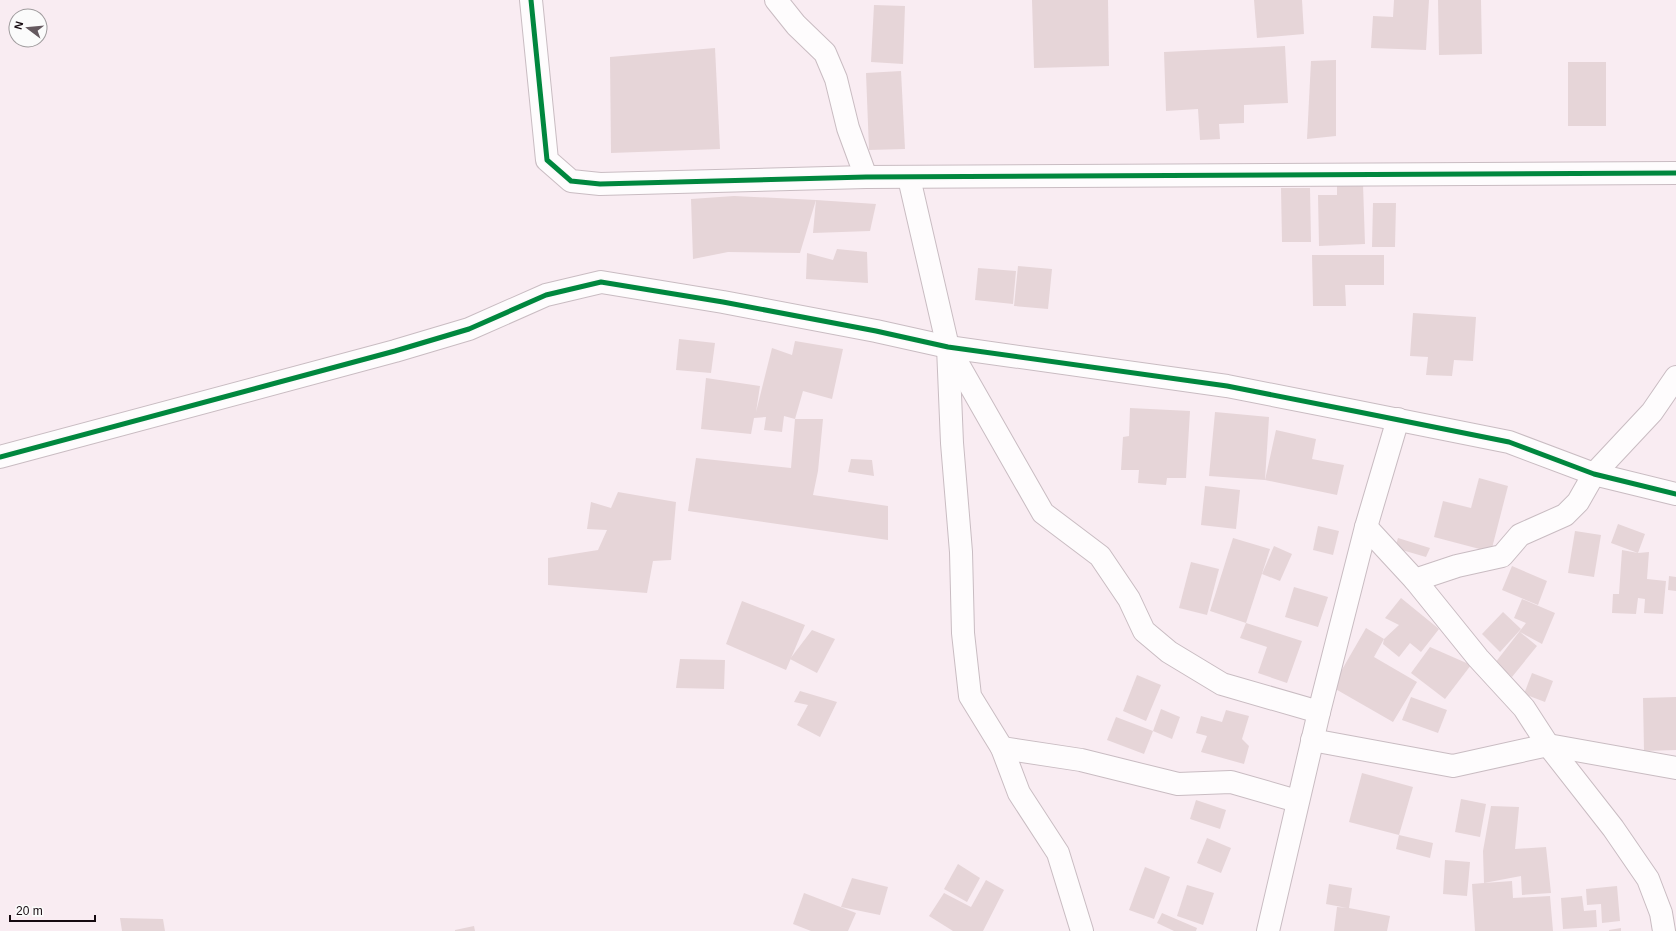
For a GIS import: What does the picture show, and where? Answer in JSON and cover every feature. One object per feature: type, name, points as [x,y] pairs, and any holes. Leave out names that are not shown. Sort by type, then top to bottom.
[{"type":"street","points":[[531,0],[547,160],[571,181],[600,184],[866,177],[909,178],[1676,173]]},
{"type":"street","points":[[776,0],[796,25],[825,53],[836,79],[848,128],[866,177]]},
{"type":"street","points":[[909,178],[948,347],[952,443],[961,552],[963,633],[970,696],[1002,748],[1020,793],[1058,853],[1082,931]]},
{"type":"street","points":[[0,458],[395,351],[469,329],[546,295],[601,282],[723,302],[876,331],[948,347],[1227,386],[1398,419],[1509,442],[1594,474],[1676,494]]},
{"type":"street","points":[[948,347],[1043,514],[1100,556],[1129,599],[1144,631],[1169,652],[1222,684],[1319,712]]},
{"type":"street","points":[[1415,580],[1457,566],[1502,556],[1520,535],[1566,515],[1578,502],[1594,474],[1652,412],[1676,378]]},
{"type":"street","points":[[1268,931],[1297,801],[1366,526],[1398,419]]},
{"type":"street","points":[[1366,526],[1415,580],[1478,658],[1524,708],[1548,745],[1613,828],[1648,879],[1661,913],[1664,931]]},
{"type":"street","points":[[1312,740],[1453,766],[1548,745],[1676,768]]},
{"type":"street","points":[[1002,748],[1081,760],[1178,784],[1231,782],[1297,801]]},
{"type":"building","points":[[1032,0],[1108,0],[1109,66],[1034,68]]},
{"type":"building","points":[[1254,0],[1302,0],[1304,34],[1257,38]]},
{"type":"building","points":[[1394,0],[1429,0],[1426,50],[1371,48],[1373,16],[1393,17]]},
{"type":"building","points":[[1438,0],[1481,0],[1482,54],[1439,55]]},
{"type":"building","points":[[874,5],[905,6],[903,64],[871,62]]},
{"type":"building","points":[[1285,46],[1288,103],[1244,105],[1244,123],[1219,124],[1220,139],[1200,140],[1198,109],[1166,111],[1164,52]]},
{"type":"building","points":[[715,48],[720,149],[611,153],[610,57]]},
{"type":"building","points":[[1336,60],[1336,136],[1307,139],[1311,61]]},
{"type":"building","points":[[1568,62],[1606,62],[1606,126],[1568,126]]},
{"type":"building","points":[[901,71],[905,149],[869,150],[866,73]]},
{"type":"building","points":[[1363,184],[1365,244],[1319,246],[1318,195],[1337,195],[1337,185]]},
{"type":"building","points":[[1281,188],[1310,188],[1311,242],[1282,242]]},
{"type":"building","points":[[734,196],[816,200],[800,253],[728,252],[693,259],[691,199]]},
{"type":"building","points":[[816,200],[876,204],[870,231],[813,233]]},
{"type":"building","points":[[1373,203],[1396,203],[1395,247],[1372,247]]},
{"type":"building","points":[[837,249],[867,252],[868,283],[806,279],[807,253],[833,260]]},
{"type":"building","points":[[1312,255],[1384,255],[1384,285],[1345,285],[1346,306],[1313,306]]},
{"type":"building","points":[[1018,266],[1052,269],[1048,309],[1014,306]]},
{"type":"building","points":[[978,268],[1016,271],[1013,304],[975,300]]},
{"type":"building","points":[[1413,313],[1476,317],[1473,361],[1454,360],[1452,376],[1426,375],[1428,357],[1410,356]]},
{"type":"building","points":[[679,339],[715,343],[711,373],[676,370]]},
{"type":"building","points":[[795,341],[843,349],[832,399],[803,391],[795,419],[784,416],[782,432],[764,430],[766,417],[754,418],[751,434],[701,429],[706,378],[760,386],[756,412],[772,348],[792,355]]},
{"type":"building","points":[[1130,408],[1190,411],[1186,478],[1167,478],[1166,485],[1138,483],[1139,470],[1121,470],[1123,437],[1129,436]]},
{"type":"building","points":[[1215,412],[1269,417],[1265,480],[1209,476]]},
{"type":"building","points":[[795,419],[823,419],[818,471],[813,495],[888,506],[888,540],[688,511],[696,458],[791,468]]},
{"type":"building","points":[[1276,430],[1316,439],[1312,459],[1344,465],[1337,495],[1265,480]]},
{"type":"building","points":[[851,459],[872,460],[874,476],[848,472]]},
{"type":"building","points":[[1479,478],[1508,486],[1491,552],[1434,537],[1443,501],[1471,508]]},
{"type":"building","points":[[1205,486],[1240,490],[1236,529],[1201,525]]},
{"type":"building","points":[[618,492],[676,502],[671,560],[653,561],[647,593],[548,585],[548,558],[598,550],[607,530],[587,529],[591,502],[611,508]]},
{"type":"building","points":[[1618,524],[1645,534],[1638,553],[1611,543]]},
{"type":"building","points":[[1318,526],[1339,531],[1333,555],[1313,550]]},
{"type":"building","points":[[1575,531],[1601,535],[1594,577],[1568,573]]},
{"type":"building","points":[[1233,538],[1270,549],[1246,623],[1210,611]]},
{"type":"building","points":[[1398,538],[1430,548],[1426,557],[1395,548]]},
{"type":"building","points":[[1274,546],[1292,554],[1280,581],[1262,574]]},
{"type":"building","points":[[1622,550],[1638,553],[1649,552],[1647,579],[1666,581],[1663,614],[1644,613],[1645,599],[1638,598],[1636,614],[1612,613],[1613,594],[1619,594]]},
{"type":"building","points":[[1191,562],[1219,569],[1207,615],[1179,608]]},
{"type":"building","points":[[1512,566],[1547,581],[1538,605],[1502,590]]},
{"type":"building","points":[[1669,576],[1676,577],[1676,591],[1668,590]]},
{"type":"building","points":[[1294,587],[1328,597],[1318,627],[1285,617]]},
{"type":"building","points":[[1401,598],[1439,629],[1421,652],[1410,643],[1399,657],[1383,644],[1384,639],[1399,625],[1385,618]]},
{"type":"building","points":[[1522,599],[1555,613],[1542,644],[1520,632],[1537,646],[1512,677],[1495,663],[1526,623],[1514,618]]},
{"type":"building","points":[[742,601],[805,625],[786,670],[726,644]]},
{"type":"building","points":[[1503,612],[1521,629],[1500,652],[1482,634]]},
{"type":"building","points":[[1246,623],[1302,641],[1287,683],[1258,673],[1267,647],[1240,638]]},
{"type":"building","points":[[1366,628],[1384,639],[1374,657],[1417,682],[1393,722],[1332,687]]},
{"type":"building","points":[[812,630],[835,639],[817,673],[790,659]]},
{"type":"building","points":[[1430,647],[1471,665],[1445,699],[1411,673]]},
{"type":"building","points":[[680,659],[725,660],[724,689],[676,688]]},
{"type":"building","points":[[1532,673],[1553,681],[1545,702],[1524,694]]},
{"type":"building","points":[[1137,675],[1161,685],[1146,721],[1123,711]]},
{"type":"building","points":[[800,691],[837,702],[820,737],[797,725],[808,705],[794,702]]},
{"type":"building","points":[[1411,697],[1447,710],[1438,733],[1402,720]]},
{"type":"building","points":[[1676,697],[1676,750],[1644,751],[1643,698]]},
{"type":"building","points":[[1161,709],[1180,717],[1172,739],[1153,731]]},
{"type":"building","points":[[1226,710],[1249,716],[1242,739],[1249,746],[1244,764],[1201,752],[1207,736],[1196,733],[1201,716],[1222,722]]},
{"type":"building","points":[[1116,717],[1153,731],[1144,754],[1107,740]]},
{"type":"building","points":[[1362,773],[1413,787],[1399,835],[1349,822]]},
{"type":"building","points":[[1461,799],[1486,804],[1480,837],[1455,832]]},
{"type":"building","points":[[1196,800],[1226,810],[1220,829],[1190,819]]},
{"type":"building","points":[[1491,806],[1519,807],[1515,849],[1546,847],[1551,893],[1522,895],[1521,876],[1484,883],[1483,851]]},
{"type":"building","points":[[1399,835],[1433,843],[1430,858],[1396,849]]},
{"type":"building","points":[[1207,838],[1231,848],[1221,873],[1197,863]]},
{"type":"building","points":[[1445,860],[1470,862],[1467,896],[1443,894]]},
{"type":"building","points":[[958,864],[980,878],[967,902],[944,889]]},
{"type":"building","points":[[1145,867],[1170,877],[1154,919],[1129,910]]},
{"type":"building","points":[[852,878],[888,887],[880,915],[841,907]]},
{"type":"building","points":[[986,880],[1004,890],[983,931],[953,931],[929,916],[944,893],[971,907]]},
{"type":"building","points":[[1512,881],[1513,898],[1550,896],[1553,931],[1475,931],[1472,884]]},
{"type":"building","points":[[1329,884],[1352,888],[1349,908],[1390,916],[1387,931],[1334,931],[1337,907],[1347,908],[1326,904]]},
{"type":"building","points":[[1187,885],[1214,893],[1203,925],[1177,916]]},
{"type":"building","points":[[1617,886],[1620,921],[1602,923],[1601,904],[1587,905],[1586,889]]},
{"type":"building","points":[[804,893],[856,913],[848,931],[811,931],[793,924]]},
{"type":"building","points":[[1582,896],[1584,911],[1596,910],[1597,927],[1563,929],[1561,898]]},
{"type":"building","points":[[1162,913],[1197,928],[1196,931],[1174,931],[1157,923]]},
{"type":"building","points":[[120,918],[163,919],[165,931],[122,931]]},
{"type":"building","points":[[474,926],[475,931],[455,931],[455,930]]},
{"type":"building","points":[[1621,928],[1621,931],[1609,931],[1609,930]]},
{"type":"cycle path","points":[[531,0],[547,160],[571,181],[600,184],[866,177],[1676,173]]},
{"type":"cycle path","points":[[0,457],[395,351],[469,329],[546,295],[601,282],[723,302],[876,331],[948,347],[1227,386],[1354,411],[1509,442],[1594,474],[1676,494]]}]
